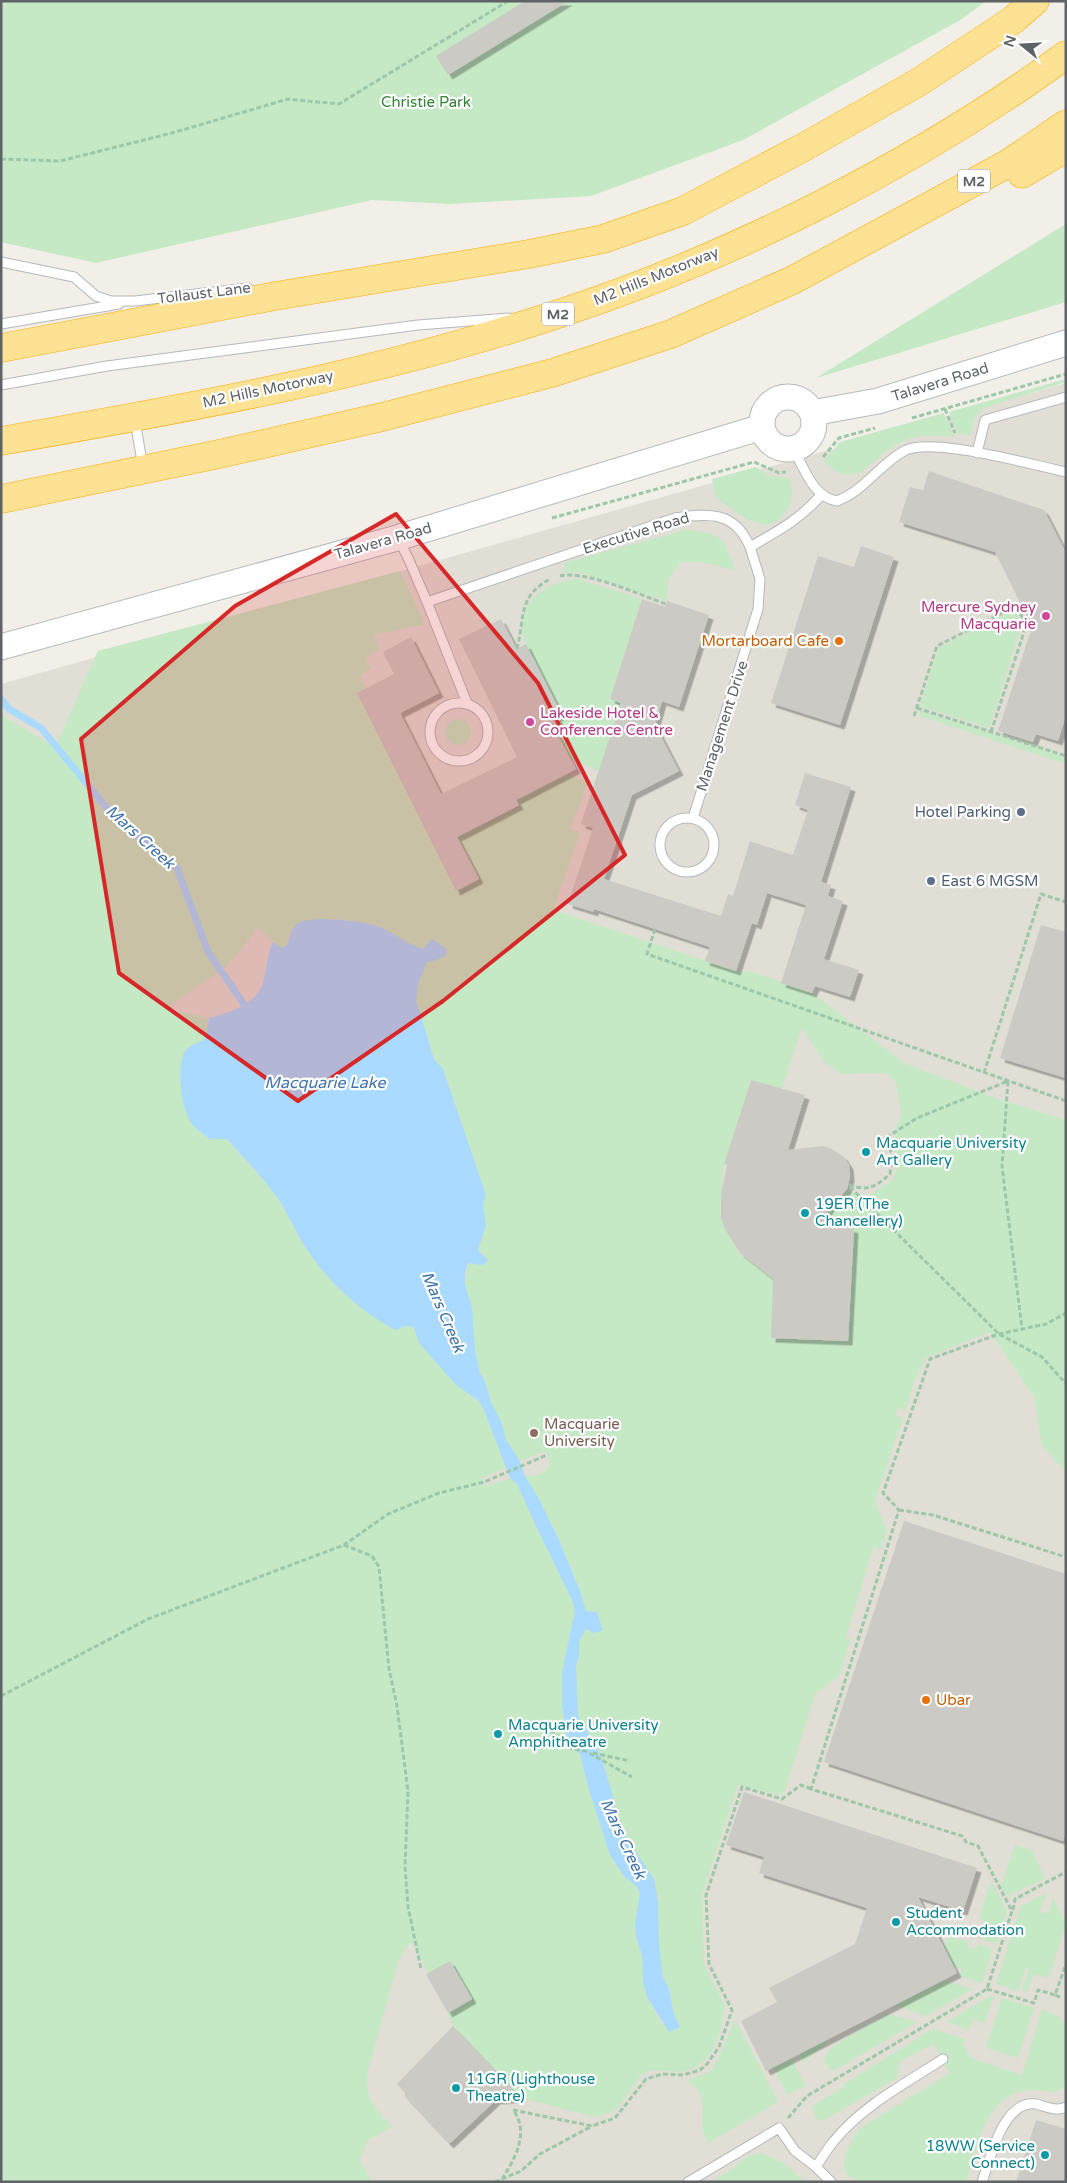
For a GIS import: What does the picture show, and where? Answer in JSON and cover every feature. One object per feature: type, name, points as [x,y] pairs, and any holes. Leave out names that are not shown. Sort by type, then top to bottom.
[{"type":"highway","points":[[1,348],[275,296],[529,254],[603,239],[683,211],[804,147],[919,82],[1013,20],[1035,1]]},
{"type":"highway","name":"M2 Hills Motorway","points":[[1,441],[134,418],[341,374],[448,348],[561,314],[667,275],[791,218],[910,157],[1016,91],[1066,55]]},
{"type":"highway","name":"M2","points":[[1,498],[144,470],[382,417],[552,373],[671,334],[793,280],[1009,163],[1066,124]]},
{"type":"highway","name":"M2","points":[[880,233],[1007,183],[1066,148]]},
{"type":"street","name":"Talavera Road","points":[[812,413],[878,401],[1066,343]]},
{"type":"street","points":[[786,397],[801,401],[812,413],[814,420],[811,435],[801,446],[793,449],[784,449],[770,442],[762,426],[766,410],[778,399],[786,397]]},
{"type":"street","name":"Talavera Road","points":[[1,647],[397,538],[762,426]]},
{"type":"lane","name":"Tollaust Lane","points":[[1,262],[74,277],[96,296],[111,300],[135,301],[255,287]]},
{"type":"lane","points":[[331,277],[416,273]]},
{"type":"lane","points":[[1,324],[135,301]]},
{"type":"lane","points":[[1,385],[107,366],[418,324],[561,314]]},
{"type":"lane","points":[[976,453],[985,420],[1066,397]]},
{"type":"lane","points":[[134,418],[144,470]]},
{"type":"lane","points":[[793,449],[812,483],[822,495],[836,501],[853,494],[905,450],[918,446],[948,447],[1066,472]]},
{"type":"lane","points":[[750,548],[795,521],[822,495]]},
{"type":"lane","name":"Executive Road","points":[[427,602],[675,518],[706,514],[723,518],[736,524],[744,534],[750,548]]},
{"type":"lane","points":[[397,538],[409,560],[427,602],[467,703],[476,707],[484,715],[488,724],[489,734],[486,744],[480,752],[472,758],[452,760],[437,751],[430,734],[431,724],[434,716],[449,704],[467,703]]},
{"type":"lane","name":"Management Drive","points":[[693,818],[758,609],[760,579],[750,548]]},
{"type":"lane","points":[[682,818],[693,818],[708,828],[712,836],[712,854],[708,862],[700,868],[683,872],[674,869],[662,855],[661,836],[666,827],[673,821],[682,818]]},
{"type":"lane","points":[[816,2167],[834,2140],[854,2120],[883,2098],[943,2059]]},
{"type":"lane","points":[[982,2182],[995,2144],[1004,2124],[1012,2114],[1022,2107],[1034,2104],[1048,2108],[1062,2108],[1066,2106]]},
{"type":"lane","points":[[688,2182],[778,2128],[795,2151],[816,2167],[831,2182]]},
{"type":"path","points":[[1,159],[60,161],[172,133],[288,99],[339,104],[508,1]]},
{"type":"path","points":[[910,418],[1066,374]]},
{"type":"path","points":[[823,457],[839,438],[883,426]]},
{"type":"path","points":[[517,648],[525,605],[537,586],[552,577],[577,574],[666,604]]},
{"type":"path","points":[[914,716],[937,646],[1019,605],[1026,626],[991,732]]},
{"type":"path","points":[[917,708],[1066,756]]},
{"type":"path","points":[[984,1073],[1041,894],[1066,902]]},
{"type":"path","points":[[656,929],[647,954],[1066,1100]]},
{"type":"path","points":[[1008,1081],[1002,1166],[1022,1329]]},
{"type":"path","points":[[1008,1081],[917,1118],[887,1137],[892,1156],[890,1174],[876,1185],[864,1190],[849,1186],[998,1334],[1042,1357],[1066,1384]]},
{"type":"path","points":[[1066,1313],[1046,1324],[998,1334],[930,1359],[883,1493],[899,1510],[933,1515],[1066,1556]]},
{"type":"path","points":[[1,1696],[148,1619],[344,1545],[388,1514],[439,1493],[484,1482],[547,1455]]},
{"type":"path","points":[[811,1788],[899,1510]]},
{"type":"path","points":[[344,1545],[372,1556],[379,1568],[389,1669],[407,1784],[405,1867],[408,1907],[421,1968]]},
{"type":"path","points":[[537,1724],[632,1777]]},
{"type":"path","points":[[538,1742],[630,1761]]},
{"type":"path","points":[[495,2182],[521,2171],[540,2154],[592,2126],[615,2118],[646,2079],[662,2074],[683,2075],[700,2070],[713,2057],[732,2010],[709,1964],[706,1895],[742,1787],[782,1799],[801,1785],[962,1836],[966,1842],[978,1846],[1012,1911]]},
{"type":"path","points":[[778,2128],[807,2096],[987,1989],[1015,1900],[1066,1872]]},
{"type":"path","points":[[1055,1996],[1066,1964]]},
{"type":"path","points":[[987,1989],[1034,2003],[1038,1990],[1060,1997]]},
{"type":"path","points":[[502,2180],[513,2162],[519,2144],[521,2127],[519,2117],[513,2110],[592,2126]]},
{"type":"highlighted area","points":[[396,514],[538,683],[625,855],[443,1001],[298,1101],[119,973],[81,739],[235,606]]},
{"type":"shaded area","name":"Macquarie University","points":[[1066,383],[1066,2182],[1,2182],[1,684]]},
{"type":"green space","name":"Christie Park","points":[[1,1],[986,1],[962,19],[743,140],[591,196],[449,204],[372,200],[96,263],[1,242]]},
{"type":"green space","points":[[1066,224],[1066,302],[816,378]]},
{"type":"green space","points":[[1066,379],[1066,382],[984,408],[974,419],[971,435],[958,434],[949,412]]},
{"type":"green space","points":[[944,413],[954,437],[924,436],[903,441],[883,453],[861,472],[850,475],[836,472],[824,461],[840,442]]},
{"type":"green space","points":[[756,467],[769,476],[789,478],[792,489],[788,508],[780,518],[771,523],[762,524],[752,521],[716,498],[712,479]]},
{"type":"green space","points":[[685,530],[707,532],[720,539],[728,551],[735,571],[715,565],[680,563],[668,580],[667,601],[577,572],[564,573],[564,563]]},
{"type":"green space","points":[[400,571],[425,624],[374,635],[379,649],[366,658],[371,668],[360,676],[366,688],[357,693],[456,891],[479,879],[445,813],[483,824],[518,806],[516,800],[566,774],[588,782],[570,829],[580,833],[553,910],[736,971],[753,972],[812,993],[904,1063],[998,1099],[1066,1120],[1066,1472],[1042,1445],[1034,1397],[990,1332],[927,1357],[915,1379],[906,1410],[898,1408],[895,1416],[903,1417],[875,1501],[887,1531],[879,1552],[874,1545],[845,1641],[851,1637],[839,1676],[815,1694],[785,1791],[779,1795],[738,1785],[702,1894],[704,1964],[725,2007],[719,2035],[710,2055],[697,2067],[681,2072],[650,2070],[641,2075],[618,2108],[610,2113],[595,2117],[521,2098],[453,2026],[448,2013],[472,1999],[450,1961],[428,1973],[412,1941],[404,1950],[398,1963],[368,2070],[369,2096],[375,2108],[392,2127],[368,2140],[360,2160],[371,2180],[381,2182],[1,2182],[1,715],[55,747],[98,651]],"holes":[[[324,919],[347,920],[378,926],[413,946],[423,949],[434,961],[427,962],[419,981],[416,1000],[434,1059],[443,1069],[486,1195],[483,1204],[486,1225],[478,1250],[485,1255],[468,1263],[465,1285],[472,1307],[475,1350],[480,1373],[484,1379],[491,1402],[501,1421],[506,1440],[520,1461],[545,1451],[549,1460],[549,1468],[532,1476],[525,1476],[564,1550],[585,1609],[589,1629],[586,1629],[579,1642],[579,1657],[576,1665],[578,1716],[607,1780],[614,1800],[616,1818],[624,1834],[654,1879],[658,1901],[659,1945],[663,1977],[669,1988],[674,2015],[680,2027],[662,2024],[647,1997],[643,1981],[642,1955],[636,1936],[635,1925],[641,1893],[624,1876],[610,1855],[589,1790],[580,1754],[567,1738],[562,1706],[562,1672],[575,1611],[572,1600],[517,1484],[510,1478],[485,1486],[482,1478],[506,1468],[488,1419],[479,1401],[468,1394],[419,1343],[414,1327],[406,1326],[395,1329],[359,1305],[338,1287],[310,1254],[277,1197],[259,1175],[227,1139],[210,1139],[187,1048],[204,1040],[209,1018],[165,1009],[227,966],[258,928],[281,948],[288,944],[290,936],[299,922]],[[801,1030],[804,1031],[824,1062],[841,1074],[885,1073],[896,1082],[901,1114],[894,1138],[898,1167],[892,1180],[868,1196],[846,1191],[839,1200],[827,1205],[829,1220],[854,1229],[848,1341],[771,1338],[776,1222],[750,1261],[739,1253],[721,1219],[720,1208],[724,1164],[751,1080],[782,1089]]]},
{"type":"green space","points":[[578,579],[642,599],[610,699],[631,706],[615,721],[599,771],[571,759],[556,732],[563,727],[557,717],[561,715],[530,656],[522,625],[524,614],[529,604],[544,589],[555,584]]},
{"type":"green space","points":[[1014,610],[1022,624],[989,728],[920,706],[939,648]]},
{"type":"green space","points":[[921,711],[1066,758],[1066,764],[919,716]]},
{"type":"green space","points":[[458,719],[467,723],[471,732],[467,741],[458,745],[449,741],[445,732],[449,723]]},
{"type":"green space","points":[[1015,1845],[1032,1850],[1045,1879],[1011,1894],[1010,1900],[1001,1886]]},
{"type":"green space","points":[[991,1881],[1007,1911],[996,1944],[979,1938],[984,1920],[979,1918]]},
{"type":"green space","points":[[1047,1893],[1040,1912],[1048,1914],[1053,1898],[1066,1922],[1049,1978],[1034,1974],[1027,1992],[1022,1991],[1029,1969],[1026,1968],[1018,1991],[996,1984],[1021,1906]]},
{"type":"green space","points":[[948,1936],[969,1942],[967,1947],[976,1949],[978,1944],[993,1949],[982,1983],[960,1976],[962,1969],[953,1966],[944,1948]]},
{"type":"green space","points":[[944,1980],[973,1989],[926,2016],[894,2005]]},
{"type":"green space","points":[[992,1995],[994,1996],[984,2023],[973,2019],[969,2030],[946,2022]]},
{"type":"green space","points":[[1002,1998],[1034,2008],[1018,2058],[986,2048]]},
{"type":"green space","points":[[1042,2009],[1056,2015],[1066,2024],[1066,2086],[1054,2092],[1034,2090],[1018,2092],[1005,2099],[994,2110],[986,2123],[966,2182],[865,2182],[852,2178],[846,2173],[844,2168],[845,2156],[850,2143],[860,2128],[950,2073],[934,2044],[900,2061],[897,2078],[824,2120],[816,2119],[812,2106],[932,2029],[965,2039],[963,2045],[971,2058],[1022,2075]]},
{"type":"green space","points":[[887,2014],[917,2022],[835,2070],[829,2069],[824,2061],[830,2048]]},
{"type":"green space","points":[[735,2020],[778,2102],[708,2143],[703,2129],[703,2107],[700,2095],[693,2085],[686,2081],[711,2071]]},
{"type":"green space","points":[[826,2040],[827,2042],[803,2063],[799,2054]]},
{"type":"green space","points":[[791,2058],[806,2086],[787,2095],[773,2067]]},
{"type":"green space","points":[[761,2153],[784,2163],[805,2182],[713,2182],[750,2155]]},
{"type":"water","name":"Macquarie Lake","points":[[324,919],[367,923],[380,927],[423,949],[432,939],[447,949],[445,956],[427,962],[419,981],[416,1000],[434,1059],[443,1069],[486,1195],[483,1204],[486,1225],[478,1250],[488,1260],[481,1265],[468,1263],[465,1273],[465,1285],[472,1307],[475,1350],[480,1373],[484,1379],[491,1402],[501,1421],[506,1440],[520,1461],[525,1476],[539,1499],[560,1542],[586,1611],[597,1612],[603,1630],[594,1633],[586,1629],[579,1642],[579,1657],[576,1665],[578,1716],[600,1753],[614,1800],[616,1818],[624,1834],[654,1879],[658,1901],[659,1945],[663,1977],[669,1988],[674,2015],[680,2027],[669,2032],[647,1997],[643,1981],[642,1955],[636,1936],[635,1925],[640,1893],[637,1887],[624,1876],[610,1855],[589,1790],[580,1754],[567,1738],[562,1706],[562,1672],[575,1611],[572,1600],[517,1484],[510,1478],[484,1410],[479,1401],[456,1385],[419,1343],[414,1327],[406,1326],[395,1330],[370,1315],[328,1277],[301,1240],[277,1197],[259,1175],[227,1139],[210,1139],[196,1128],[190,1121],[184,1106],[180,1073],[183,1055],[187,1049],[204,1040],[209,1018],[242,1006],[256,996],[264,980],[268,956],[273,942],[282,948],[288,944],[293,930],[299,922]]},
{"type":"building","points":[[525,1],[568,1],[448,75],[436,56]]},
{"type":"building","name":"Mercure Sydney Macquarie","points":[[929,471],[1044,510],[1066,553],[1066,715],[1058,741],[1036,734],[1033,742],[998,731],[1032,627],[995,552],[899,522],[910,487],[923,490]]},
{"type":"building","points":[[861,546],[894,557],[840,725],[771,703],[818,556],[854,567]]},
{"type":"building","points":[[642,599],[665,607],[667,601],[709,615],[679,707],[662,701],[655,725],[679,771],[632,795],[604,879],[721,916],[728,894],[733,896],[750,841],[793,855],[808,810],[795,805],[805,773],[851,787],[821,882],[831,885],[828,896],[843,901],[824,959],[859,970],[850,997],[815,986],[812,993],[781,983],[806,905],[767,893],[757,925],[752,923],[736,971],[705,961],[710,947],[594,909],[594,912],[568,904],[593,828],[581,824],[621,703],[610,699]]},
{"type":"building","points":[[501,619],[517,649],[526,644],[562,715],[557,717],[563,727],[556,732],[576,769],[516,800],[519,805],[457,837],[479,879],[456,891],[357,693],[394,674],[383,652],[411,637],[439,693],[400,713],[441,794],[517,757],[459,639]]},
{"type":"building","points":[[1041,925],[1066,932],[1066,1078],[1000,1058]]},
{"type":"building","name":"19ER (The Chancellery)","points":[[751,1080],[805,1095],[788,1150],[822,1146],[830,1148],[843,1156],[849,1165],[850,1177],[847,1189],[821,1217],[854,1229],[848,1341],[771,1338],[773,1279],[740,1253],[721,1219],[721,1194],[727,1165],[724,1164]]},
{"type":"building","points":[[904,1521],[1066,1574],[1066,1832],[1063,1841],[824,1762]]},
{"type":"building","name":"Student Accommodation","points":[[744,1792],[977,1868],[963,1911],[918,1897],[957,1973],[766,2071],[741,2021],[777,2002],[769,1988],[855,1944],[867,1908],[759,1873],[764,1857],[726,1845]]},
{"type":"building","points":[[450,1961],[472,1999],[448,2013],[426,1974]]},
{"type":"building","name":"11GR (Lighthouse Theatre)","points":[[453,2026],[521,2098],[496,2100],[449,2144],[405,2097],[405,2092],[397,2084]]},
{"type":"building","name":"18WW (Service Connect)","points":[[1036,2120],[1066,2129],[1066,2182],[1016,2182]]},
{"type":"waterway","name":"Mars Creek","points":[[1,699],[9,709],[41,728],[115,818],[177,868],[208,952],[250,1013]]},
{"type":"place","name":"Mercure Sydney Macquarie","points":[[1046,616]]},
{"type":"place","name":"Mortarboard Cafe","points":[[839,641]]},
{"type":"place","name":"Lakeside Hotel & Conference Centre","points":[[530,722]]},
{"type":"place","name":"Hotel Parking","points":[[1021,812]]},
{"type":"place","name":"East 6 MGSM","points":[[931,881]]},
{"type":"place","name":"Macquarie University Art Gallery","points":[[866,1152]]},
{"type":"place","name":"19ER (The Chancellery)","points":[[805,1213]]},
{"type":"place","name":"Macquarie University","points":[[534,1433]]},
{"type":"place","name":"Ubar","points":[[926,1700]]},
{"type":"place","name":"Macquarie University Amphitheatre","points":[[498,1734]]},
{"type":"place","name":"Student Accommodation","points":[[896,1922]]},
{"type":"place","name":"11GR (Lighthouse Theatre)","points":[[456,2088]]},
{"type":"place","name":"18WW (Service Connect)","points":[[1045,2155]]}]
